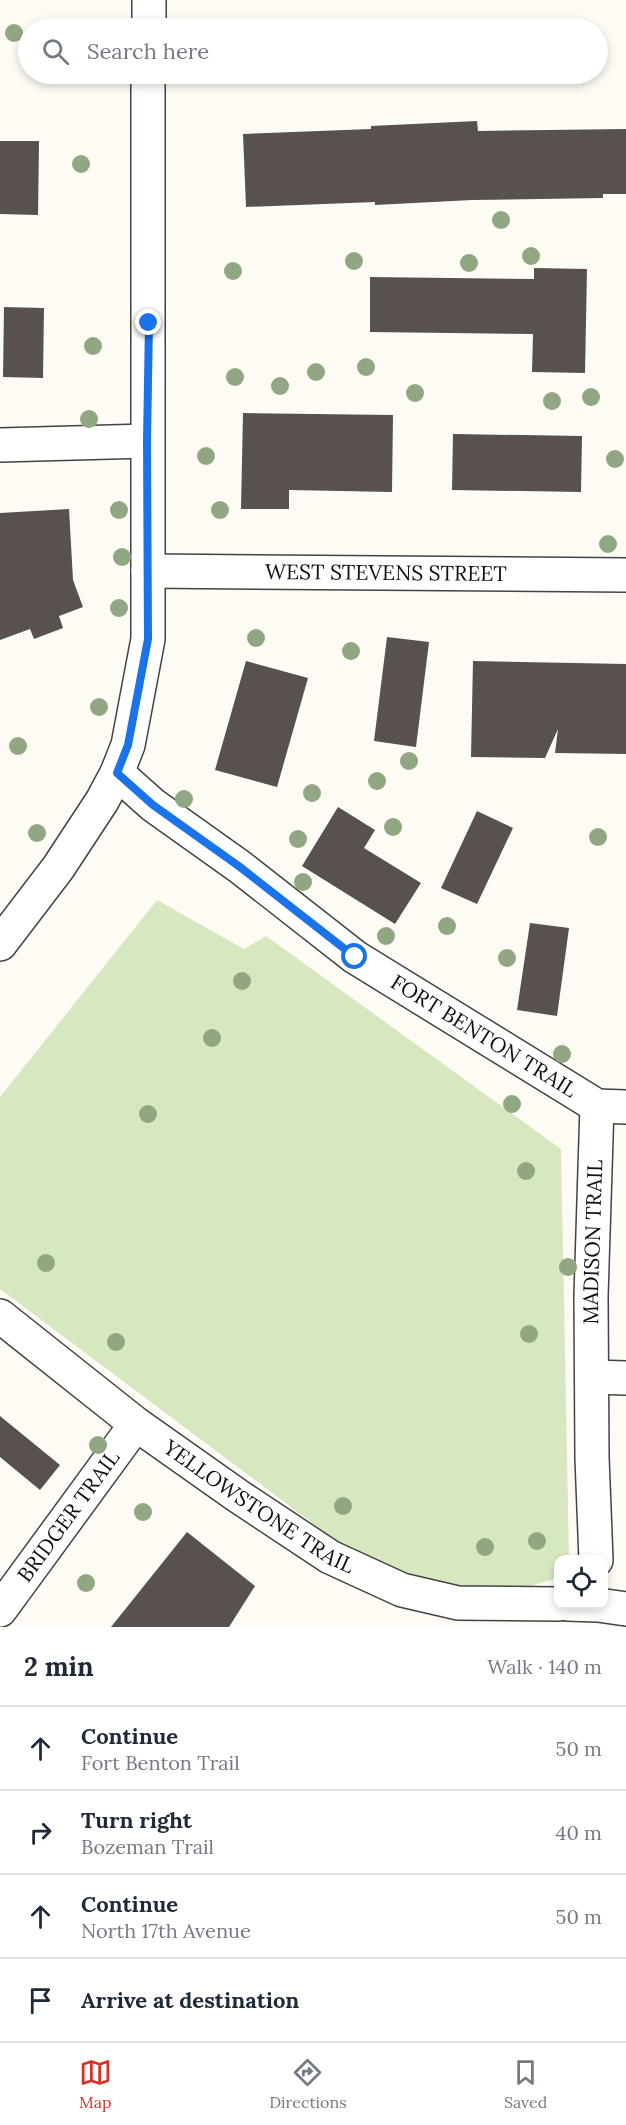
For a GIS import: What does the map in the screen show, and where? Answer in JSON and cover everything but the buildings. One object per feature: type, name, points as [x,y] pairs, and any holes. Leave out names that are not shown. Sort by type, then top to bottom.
[{"type":"street","points":[[148,18],[149,0]]},
{"type":"street","points":[[0,944],[10,912],[90,820],[117,773],[128,745],[148,639],[148,84]]},
{"type":"street","points":[[0,445],[147,441]]},
{"type":"street","name":"WEST STEVENS STREET","points":[[148,571],[626,575]]},
{"type":"street","name":"FORT BENTON TRAIL","points":[[117,773],[153,805],[240,867],[355,957],[612,1107]]},
{"type":"street","name":"MADISON TRAIL","points":[[596,1555],[591,1296],[612,1107]]},
{"type":"street","name":"YELLOWSTONE TRAIL","points":[[0,1316],[136,1424],[330,1557],[402,1590],[458,1603],[554,1604]]},
{"type":"street","points":[[592,1377],[626,1378]]},
{"type":"street","name":"BRIDGER TRAIL","points":[[0,1610],[136,1424]]},
{"type":"street","points":[[608,1606],[626,1609]]},
{"type":"green space","points":[[157,900],[244,949],[266,936],[561,1149],[569,1555],[554,1555],[554,1579],[509,1592],[421,1585],[355,1555],[0,1289],[0,1097]]},
{"type":"route","points":[[149,323],[148,639],[128,745],[117,773],[153,805],[240,867],[355,957]]}]
